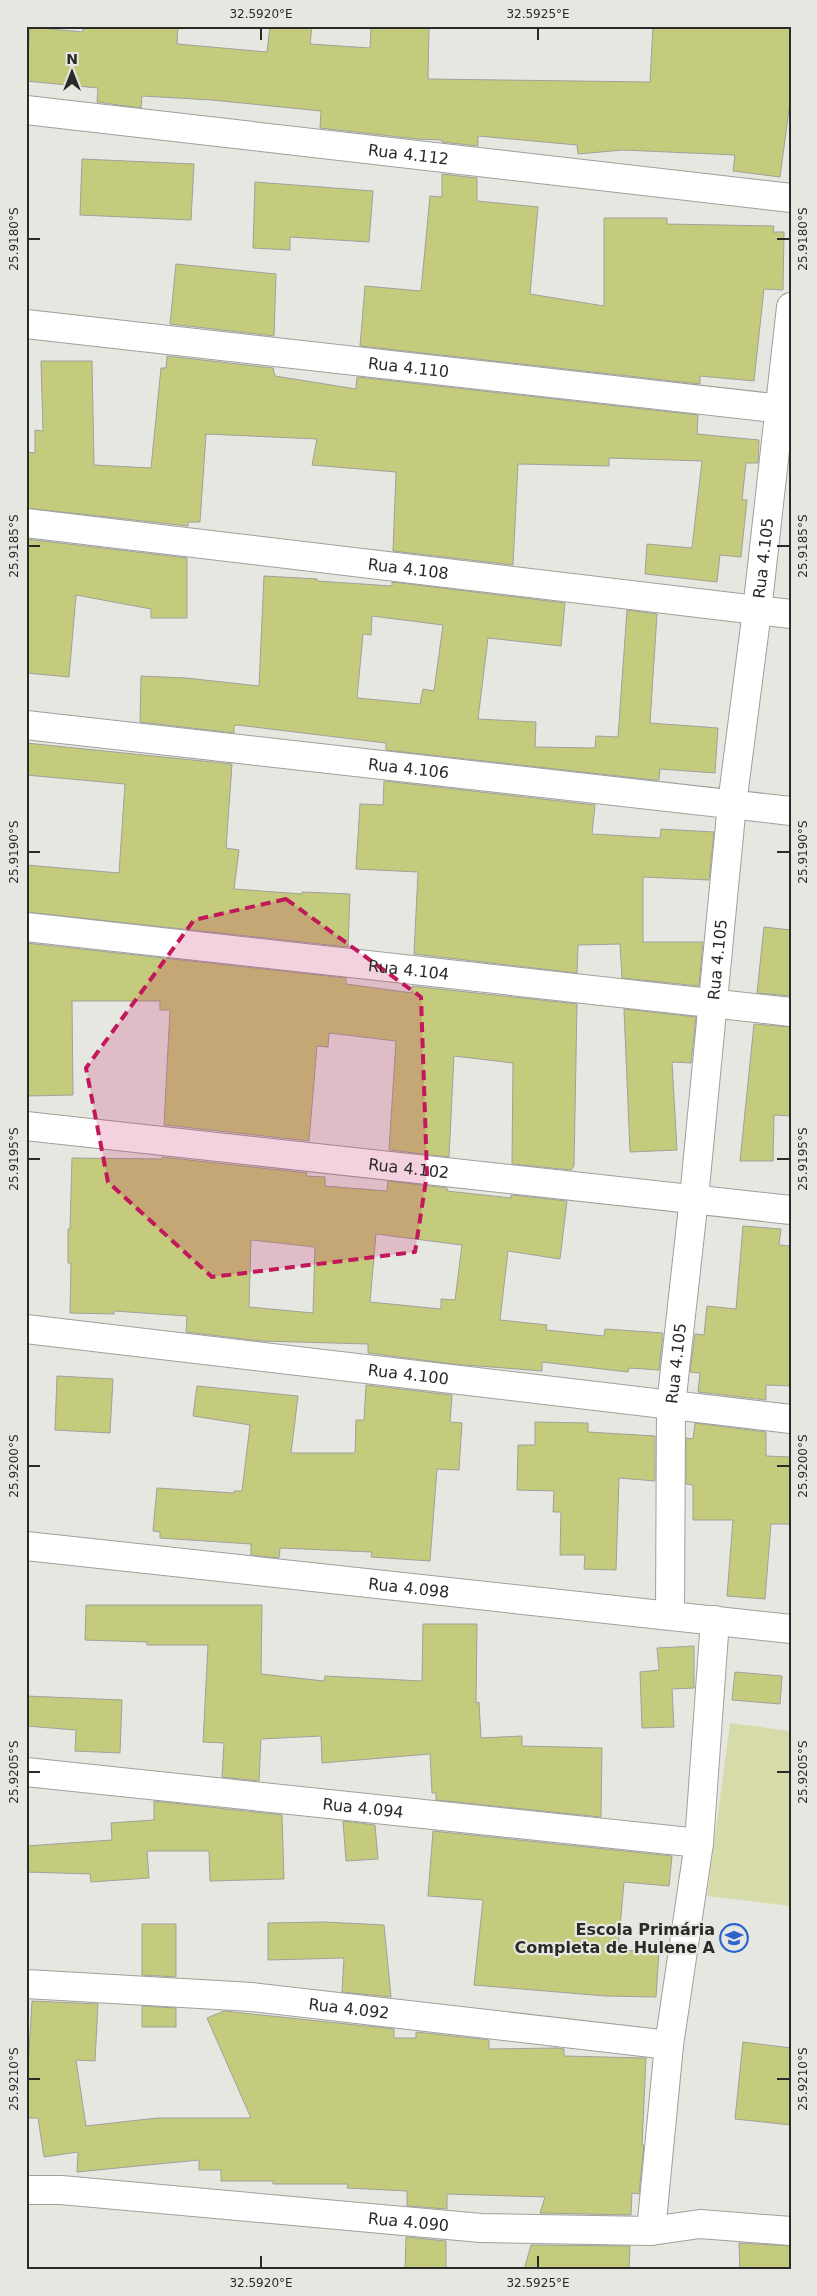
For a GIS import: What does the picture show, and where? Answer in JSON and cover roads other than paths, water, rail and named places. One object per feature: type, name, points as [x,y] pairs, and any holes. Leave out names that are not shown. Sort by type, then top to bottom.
[{"type":"street","name":"Rua 4.112","points":[[26,110],[791,198]]},
{"type":"street","name":"Rua 4.105","points":[[670,1615],[671,1405],[714,1003],[732,804],[785,410],[791,307]]},
{"type":"street","name":"Rua 4.110","points":[[26,324],[785,410]]},
{"type":"street","name":"Rua 4.108","points":[[26,523],[791,614]]},
{"type":"street","name":"Rua 4.106","points":[[26,725],[791,811]]},
{"type":"street","name":"Rua 4.104","points":[[26,927],[791,1012]]},
{"type":"street","name":"Rua 4.102","points":[[26,1126],[791,1210]]},
{"type":"street","name":"Rua 4.100","points":[[26,1329],[791,1419]]},
{"type":"street","name":"Rua 4.098","points":[[26,1546],[791,1629]]},
{"type":"street","points":[[651,2231],[669,2045],[699,1843],[714,1620]]},
{"type":"street","name":"Rua 4.094","points":[[26,1772],[699,1843]]},
{"type":"street","name":"Rua 4.092","points":[[26,1984],[252,1997],[669,2045]]},
{"type":"street","name":"Rua 4.090","points":[[26,2190],[61,2190],[481,2228],[651,2231],[700,2224],[791,2231]]},
{"type":"place","name":"Escola Primária Completa de Hulene A","points":[[734,1938]]}]
